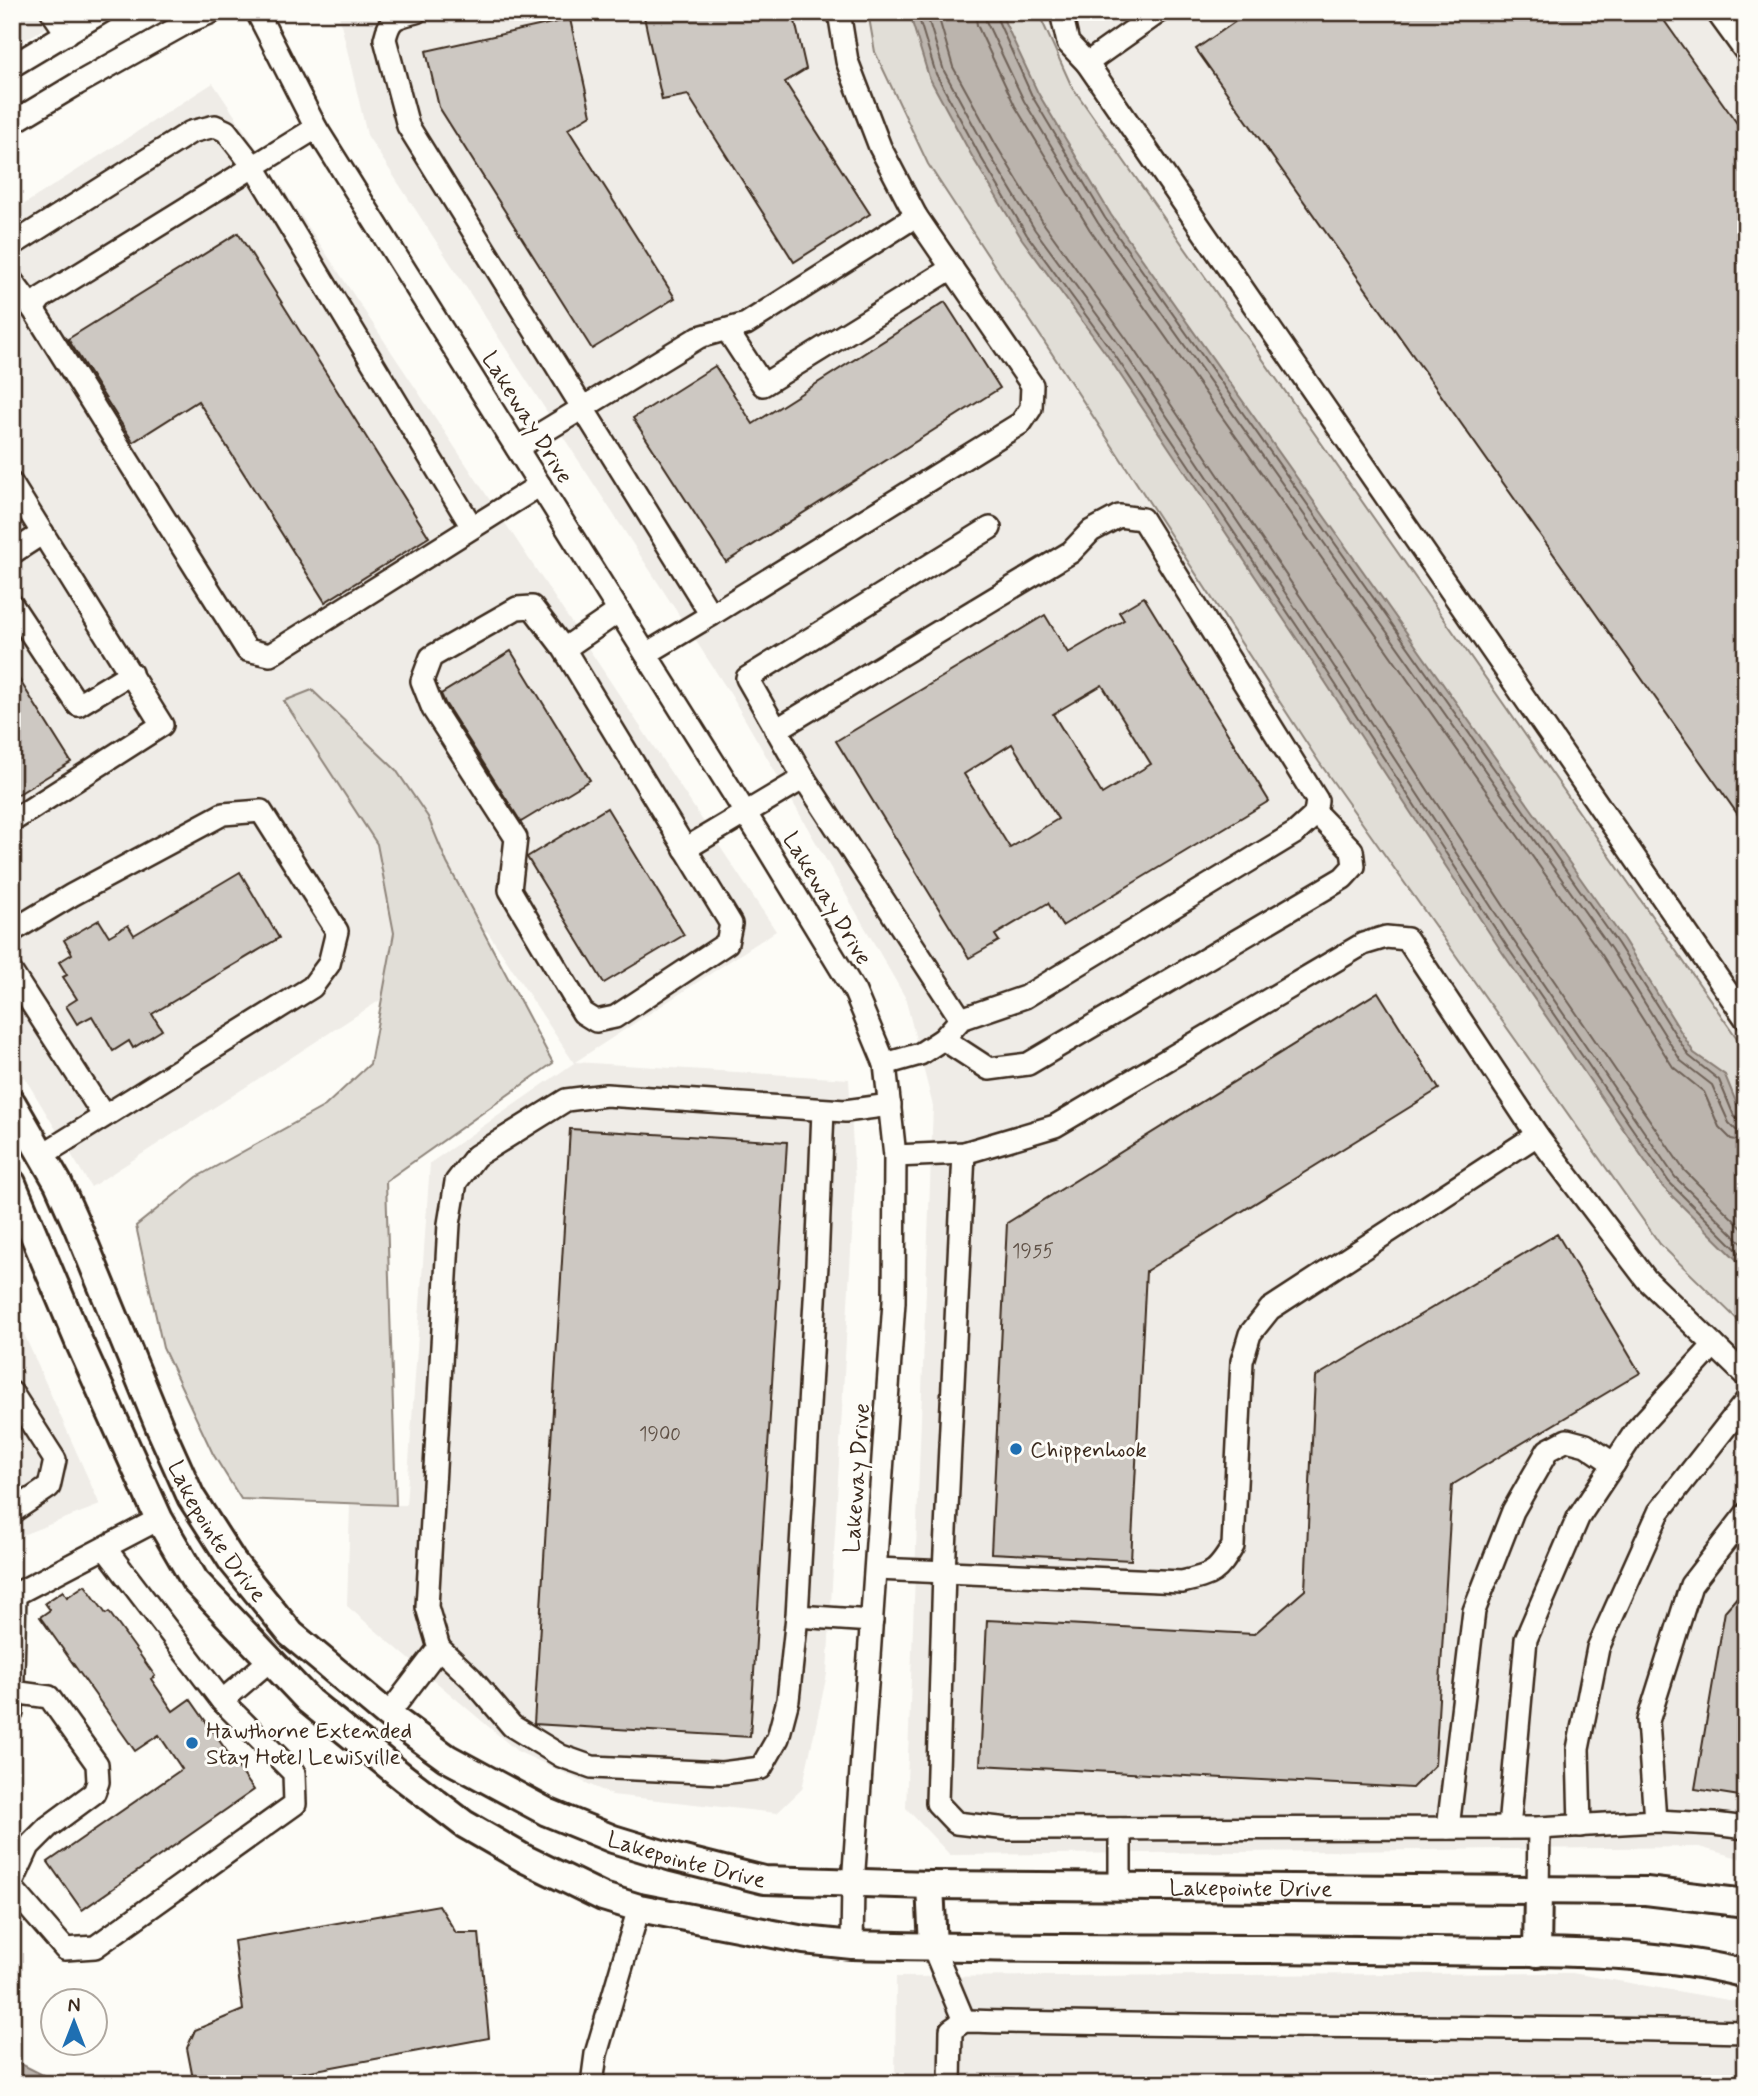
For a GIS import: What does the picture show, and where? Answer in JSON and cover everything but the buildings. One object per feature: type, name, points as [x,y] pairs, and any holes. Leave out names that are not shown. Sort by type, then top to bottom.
[{"type":"main road","name":"Lakepointe Drive","points":[[12,1103],[42,1154],[78,1228],[160,1429],[191,1497],[232,1562],[291,1634],[388,1715],[459,1764],[547,1812],[613,1839],[764,1880],[930,1885],[1646,1891],[1746,1903]]},
{"type":"main road","name":"Lakepointe Drive","points":[[12,1183],[79,1342],[159,1519],[195,1581],[309,1701],[404,1779],[464,1824],[525,1859],[603,1897],[639,1908],[804,1940],[852,1945],[1314,1948],[1615,1955],[1718,1967],[1746,1974]]},
{"type":"main road","points":[[159,1519],[191,1497]]},
{"type":"main road","points":[[930,1885],[933,1947]]},
{"type":"main road","points":[[1537,1953],[1538,1890]]},
{"type":"street","points":[[52,12],[67,34]]},
{"type":"street","points":[[12,66],[102,12]]},
{"type":"street","points":[[12,123],[190,21],[212,12]]},
{"type":"street","name":"Lakeway Drive","points":[[257,12],[316,128],[855,992],[885,1064],[895,1156],[894,1302],[853,1884],[852,1945]]},
{"type":"street","points":[[416,12],[398,16],[388,25],[385,39],[408,126],[711,615]]},
{"type":"street","points":[[646,654],[1021,422],[1031,408],[1032,385],[916,216],[880,147],[847,61],[839,12]]},
{"type":"street","points":[[1061,12],[1068,43],[1087,63],[1746,1018]]},
{"type":"street","points":[[1087,63],[1159,12]]},
{"type":"street","points":[[1717,12],[1746,52]]},
{"type":"street","points":[[12,245],[191,132],[215,126],[226,131],[254,167],[472,527]]},
{"type":"street","points":[[33,309],[41,298],[316,128]]},
{"type":"street","points":[[517,448],[699,337],[746,324],[916,216]]},
{"type":"street","points":[[727,330],[763,385],[952,268]]},
{"type":"street","points":[[12,281],[33,309],[247,650],[270,655],[540,485]]},
{"type":"street","points":[[12,484],[162,724],[12,821]]},
{"type":"street","points":[[776,730],[1071,552],[1091,531],[1119,516],[1142,519],[1317,800],[1315,815],[1295,833],[1025,997],[961,1019],[943,1038],[920,1054],[885,1064]]},
{"type":"street","points":[[961,1019],[804,778],[747,678],[990,528]]},
{"type":"street","points":[[12,553],[43,533]]},
{"type":"street","points":[[12,606],[78,705],[131,673]]},
{"type":"street","points":[[532,607],[564,649],[731,924],[727,943],[615,1017],[596,1021],[583,1013],[510,890],[516,838],[433,709],[422,681],[431,657],[517,608],[532,607]]},
{"type":"street","points":[[564,649],[619,611]]},
{"type":"street","points":[[685,849],[804,778]]},
{"type":"street","points":[[12,931],[72,895],[223,814],[261,811],[337,932],[329,964],[312,987],[42,1154]]},
{"type":"street","points":[[943,1038],[989,1069],[1028,1064],[1343,878],[1354,866],[1352,850],[1315,812]]},
{"type":"street","points":[[895,1156],[964,1153],[1055,1126],[1363,944],[1386,937],[1408,939],[1537,1135],[1646,1279],[1746,1376]]},
{"type":"street","points":[[12,973],[104,1116]]},
{"type":"street","points":[[823,1110],[797,1616],[788,1700],[778,1738],[761,1768],[722,1773],[592,1767],[562,1756],[512,1726],[471,1678],[439,1648],[427,1607],[449,1224],[456,1182],[476,1156],[566,1100],[606,1095],[845,1111],[890,1105]]},
{"type":"street","points":[[876,1569],[1182,1582],[1202,1578],[1220,1569],[1234,1546],[1242,1362],[1251,1334],[1270,1309],[1537,1135]]},
{"type":"street","points":[[964,1153],[944,1572],[937,1803],[956,1823],[1008,1829],[1539,1828],[1655,1821],[1746,1828]]},
{"type":"street","points":[[1509,1828],[1526,1639],[1578,1518],[1637,1429],[1714,1345]]},
{"type":"street","points":[[12,1393],[55,1460],[49,1487],[12,1513]]},
{"type":"street","points":[[1580,1826],[1578,1749],[1598,1648],[1659,1512],[1746,1401]]},
{"type":"street","points":[[1448,1828],[1474,1611],[1513,1511],[1548,1450],[1567,1440],[1586,1445],[1614,1464]]},
{"type":"street","points":[[1655,1821],[1648,1721],[1691,1585],[1746,1514]]},
{"type":"street","points":[[12,1713],[14,1596],[159,1519]]},
{"type":"street","points":[[13,1692],[49,1697],[97,1764],[98,1782],[94,1793],[48,1827],[29,1846],[12,1886],[65,1949],[95,1947],[295,1804],[294,1773],[222,1701],[105,1548]]},
{"type":"street","points":[[797,1616],[872,1621]]},
{"type":"street","points":[[388,1715],[439,1648]]},
{"type":"street","points":[[222,1701],[269,1661]]},
{"type":"street","points":[[1538,1890],[1539,1828]]},
{"type":"street","points":[[1120,1829],[1120,1887]]},
{"type":"street","points":[[592,2084],[596,2054],[639,1908]]},
{"type":"street","points":[[933,1947],[964,2021]]},
{"type":"street","points":[[950,2084],[951,2030],[964,2021],[1746,2032]]},
{"type":"shaded area","points":[[12,12],[74,12],[12,47]]},
{"type":"shaded area","points":[[343,12],[868,12],[875,52],[928,164],[1319,762],[1660,1244],[1746,1328],[1746,1860],[1699,1847],[950,1855],[906,1808],[933,1106],[905,997],[731,695],[367,135],[339,15]]},
{"type":"shaded area","points":[[868,12],[1038,12],[1071,85],[1746,1051],[1746,1328],[1660,1244],[1319,762],[928,164],[875,52]]},
{"type":"shaded area","points":[[1038,12],[1746,12],[1746,1051],[1071,85]]},
{"type":"shaded area","points":[[213,83],[776,931],[575,1062],[849,1079],[855,1181],[827,1674],[802,1789],[777,1813],[612,1795],[517,1751],[347,1606],[350,1505],[406,1505],[430,1163],[574,1063],[487,931],[91,1187],[12,1057],[12,212]]},
{"type":"shaded area","points":[[312,690],[396,770],[428,817],[447,863],[553,1063],[386,1181],[396,1505],[241,1499],[213,1454],[163,1348],[136,1226],[197,1177],[325,1106],[370,1064],[394,933],[377,844],[284,701]]},
{"type":"shaded area","points":[[12,1307],[100,1505],[12,1539]]},
{"type":"shaded area","points":[[1572,1973],[1746,2003],[1746,2084],[895,2084],[896,1977]]},
{"type":"water","points":[[909,12],[1000,12],[1038,93],[1111,215],[1624,940],[1694,1053],[1725,1075],[1740,1112],[1746,1119],[1746,1269],[1663,1187],[1500,949],[1107,355],[1022,239],[973,158],[929,77]]},
{"type":"water","points":[[12,2056],[15,2061],[45,2076],[51,2084],[12,2084]]},
{"type":"place","name":"Chippenhook","points":[[1016,1449]]},
{"type":"place","name":"Hawthorne Extended Stay Hotel Lewisville","points":[[192,1743]]}]
